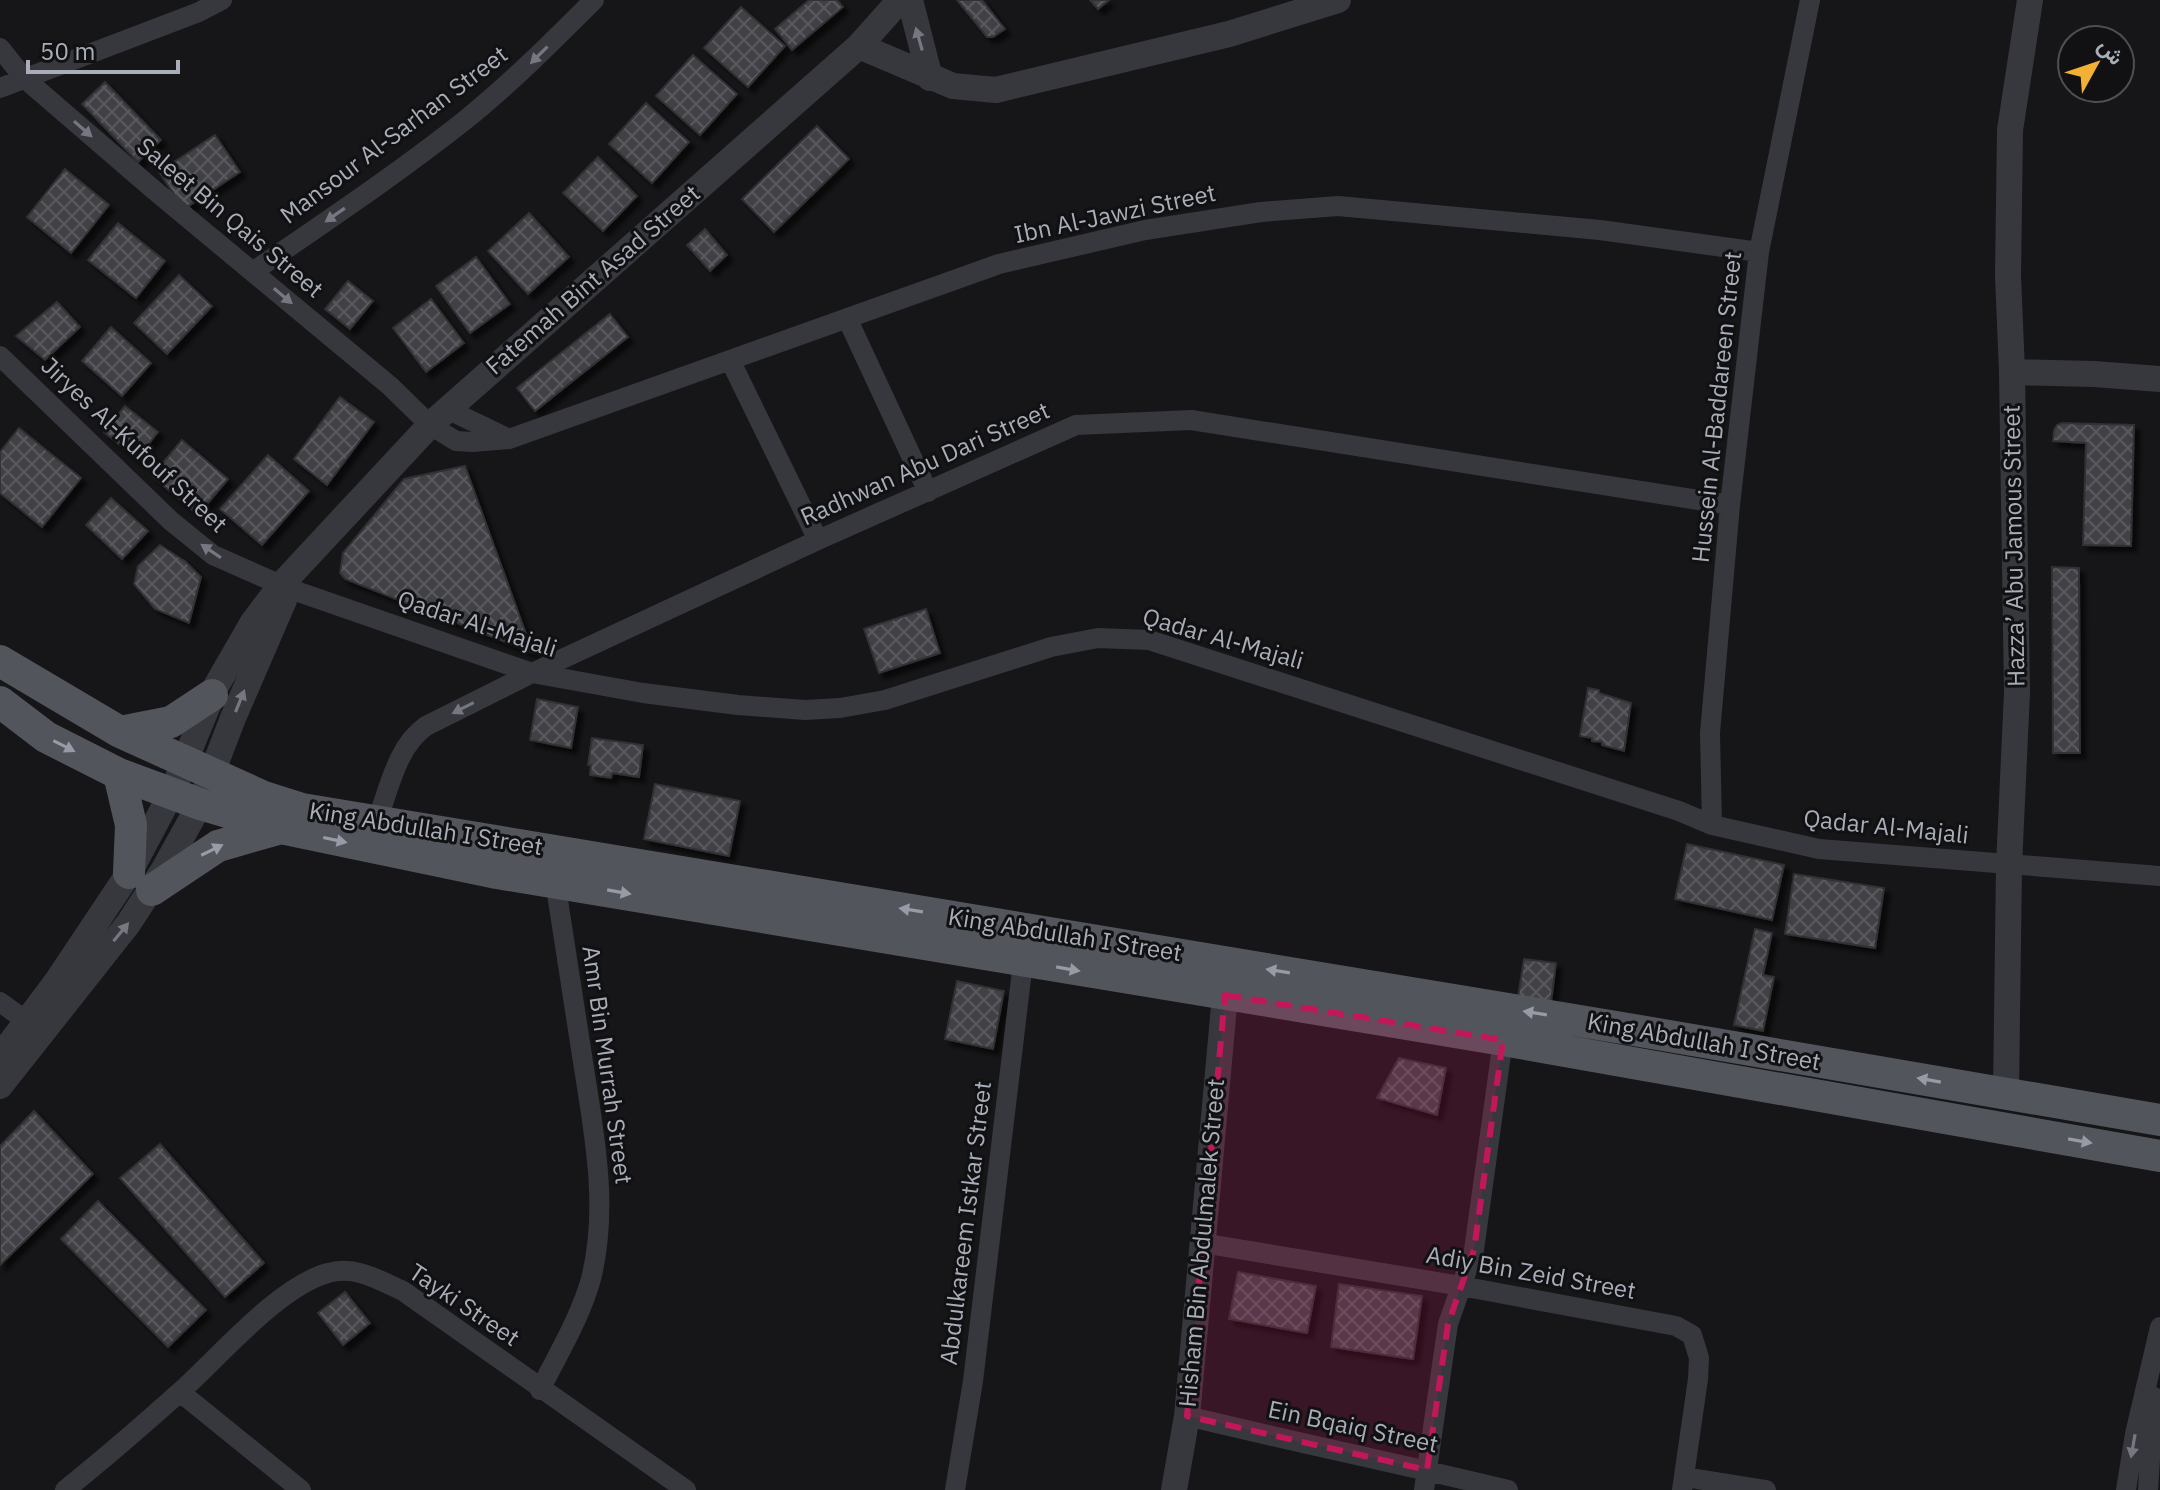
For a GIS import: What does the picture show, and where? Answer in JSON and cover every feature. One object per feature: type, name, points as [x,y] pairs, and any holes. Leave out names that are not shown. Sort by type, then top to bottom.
[{"type":"main road","name":"King Abdullah I Street","points":[[0,661],[120,732],[264,797],[302,809],[2160,1120]]},
{"type":"main road","points":[[120,732],[171,722],[212,695]]},
{"type":"main road","name":"King Abdullah I Street","points":[[0,702],[46,737],[119,774],[281,828],[497,873],[1503,1040],[2160,1156]]},
{"type":"main road","points":[[119,774],[140,882],[218,846],[281,828]]},
{"type":"street","points":[[0,88],[199,12],[222,0]]},
{"type":"street","name":"Mansour Al-Sarhan Street","points":[[254,271],[464,121],[524,69],[594,0]]},
{"type":"street","points":[[859,46],[953,86],[996,90],[1221,36],[1338,0]]},
{"type":"street","name":"Hussein Al-Baddareen Street","points":[[1712,825],[1710,733],[1730,505],[1759,252],[1810,0]]},
{"type":"street","name":"Hazza’ Abu Jamous Street","points":[[2006,1093],[2009,866],[2017,692],[2008,276],[2010,130],[2030,0]]},
{"type":"street","points":[[896,3],[930,78]]},
{"type":"street","name":"Fatemah Bint Asad Street","points":[[186,798],[182,761],[212,695],[253,622],[438,417],[859,46],[896,3]]},
{"type":"street","name":"Saleet Bin Qais Street","points":[[0,48],[24,78],[154,190],[390,386],[438,417]]},
{"type":"street","name":"Ibn Al-Jawzi Street","points":[[438,417],[509,439],[999,264],[1145,230],[1261,212],[1338,206],[1600,230],[1759,252]]},
{"type":"street","points":[[847,318],[928,492]]},
{"type":"street","name":"Jiryes Al-Kufouf Street","points":[[0,356],[171,521],[213,555],[289,582]]},
{"type":"street","points":[[731,362],[818,540]]},
{"type":"street","points":[[2012,372],[2160,379]]},
{"type":"street","name":"Radhwan Abu Dari Street","points":[[377,821],[403,752],[418,732],[532,673],[1076,425],[1191,420],[1730,505]]},
{"type":"street","name":"Fatemah Bint Asad Street","points":[[186,798],[213,774],[289,582]]},
{"type":"street","name":"Qadar Al-Majali","points":[[289,582],[532,673],[643,693],[805,710],[885,700],[1051,647],[1098,638],[1149,640],[1679,811],[1712,825],[1819,849],[2160,876]]},
{"type":"street","points":[[0,1057],[34,1027],[128,924],[140,882],[186,798]]},
{"type":"street","name":"Amr Bin Murrah Street","points":[[540,1390],[583,1306],[597,1249],[599,1218],[594,1137],[555,881]]},
{"type":"street","name":"Abdulkareem Istkar Street","points":[[955,1490],[973,1381],[1023,962]]},
{"type":"street","name":"Hisham Bin Abdulmalek Street","points":[[1174,1490],[1187,1416],[1225,995]]},
{"type":"street","points":[[0,1002],[34,1027]]},
{"type":"street","points":[[0,1086],[34,1027]]},
{"type":"street","points":[[1426,1480],[1448,1324],[1474,1250],[1503,1040]]},
{"type":"street","name":"Adiy Bin Zeid Street","points":[[1202,1243],[1676,1326],[1692,1335],[1699,1358],[1684,1484]]},
{"type":"street","name":"Tayki Street","points":[[65,1490],[180,1392],[284,1295],[329,1273],[347,1271],[368,1275],[403,1291],[686,1490]]},
{"type":"street","points":[[2148,1490],[2160,1327]]},
{"type":"street","points":[[2126,1490],[2135,1434],[2157,1349]]},
{"type":"street","points":[[180,1392],[301,1490]]},
{"type":"street","name":"Ein Bqaiq Street","points":[[1187,1416],[1426,1480],[1508,1490]]},
{"type":"street","points":[[87,1472],[99,1490]]},
{"type":"street","points":[[1684,1484],[1766,1490]]},
{"type":"highlighted area","points":[[1225,995],[1503,1040],[1474,1250],[1448,1324],[1427,1470],[1187,1416]]},
{"type":"building","points":[[809,0],[837,0],[843,7],[792,50],[775,29]]},
{"type":"building","points":[[957,0],[982,0],[1005,29],[993,37],[987,37]]},
{"type":"building","points":[[1090,0],[1109,0],[1098,9]]},
{"type":"building","points":[[741,7],[785,46],[748,87],[704,48]]},
{"type":"building","points":[[693,55],[737,94],[700,135],[656,96]]},
{"type":"building","points":[[105,82],[161,140],[138,162],[82,104]]},
{"type":"building","points":[[646,103],[689,142],[652,183],[609,144]]},
{"type":"building","points":[[817,126],[849,159],[774,232],[742,199]]},
{"type":"building","points":[[215,135],[240,172],[184,209],[159,172]]},
{"type":"building","points":[[598,157],[637,196],[603,231],[563,193]]},
{"type":"building","points":[[65,169],[109,205],[71,253],[27,217]]},
{"type":"building","points":[[529,213],[569,257],[528,294],[488,251]]},
{"type":"building","points":[[118,223],[165,261],[136,298],[88,260]]},
{"type":"building","points":[[705,229],[727,255],[710,271],[687,245]]},
{"type":"building","points":[[476,257],[510,304],[470,333],[436,286]]},
{"type":"building","points":[[179,275],[212,306],[167,354],[134,323]]},
{"type":"building","points":[[348,281],[373,301],[350,329],[325,309]]},
{"type":"building","points":[[431,299],[464,343],[426,372],[393,328]]},
{"type":"building","points":[[57,302],[80,327],[45,360],[16,336]]},
{"type":"building","points":[[610,314],[628,337],[535,411],[517,388]]},
{"type":"building","points":[[111,327],[151,363],[122,396],[82,361]]},
{"type":"building","points":[[340,397],[374,422],[327,485],[294,459]]},
{"type":"building","points":[[125,406],[158,432],[137,459],[104,432]]},
{"type":"building","points":[[2062,423],[2134,425],[2131,546],[2083,545],[2086,443],[2053,441],[2054,430]]},
{"type":"building","points":[[19,428],[81,478],[42,527],[0,493],[0,452]]},
{"type":"building","points":[[182,440],[228,479],[198,515],[152,476]]},
{"type":"building","points":[[268,455],[309,491],[262,545],[220,509]]},
{"type":"building","points":[[465,466],[533,653],[345,579],[340,573],[343,553],[404,479]]},
{"type":"building","points":[[111,498],[148,531],[122,559],[86,525]]},
{"type":"building","points":[[160,545],[186,562],[201,577],[189,623],[155,609],[134,584],[138,566]]},
{"type":"building","points":[[2052,567],[2079,568],[2080,753],[2053,753]]},
{"type":"building","points":[[926,609],[940,653],[879,673],[864,629]]},
{"type":"building","points":[[1588,688],[1631,703],[1624,751],[1580,736]]},
{"type":"building","points":[[537,699],[578,707],[571,748],[530,740]]},
{"type":"building","points":[[592,738],[643,745],[639,777],[612,773],[611,778],[590,775],[591,765],[588,765]]},
{"type":"building","points":[[655,784],[740,801],[729,856],[644,839]]},
{"type":"building","points":[[1687,844],[1784,865],[1772,920],[1675,899]]},
{"type":"building","points":[[1794,874],[1884,888],[1875,948],[1785,934]]},
{"type":"building","points":[[1755,929],[1772,933],[1763,975],[1774,977],[1763,1031],[1734,1025]]},
{"type":"building","points":[[1524,959],[1556,963],[1551,1002],[1518,997]]},
{"type":"building","points":[[957,981],[1004,991],[993,1049],[945,1039]]},
{"type":"building","points":[[1399,1058],[1446,1068],[1437,1115],[1377,1098]]},
{"type":"building","points":[[34,1111],[93,1174],[0,1265],[0,1146]]},
{"type":"building","points":[[160,1144],[264,1263],[225,1297],[120,1178]]},
{"type":"building","points":[[98,1201],[206,1310],[168,1347],[61,1239]]},
{"type":"building","points":[[1238,1272],[1316,1286],[1307,1333],[1229,1319]]},
{"type":"building","points":[[1339,1284],[1422,1296],[1413,1359],[1331,1347]]},
{"type":"building","points":[[345,1292],[370,1323],[343,1345],[318,1313]]}]
